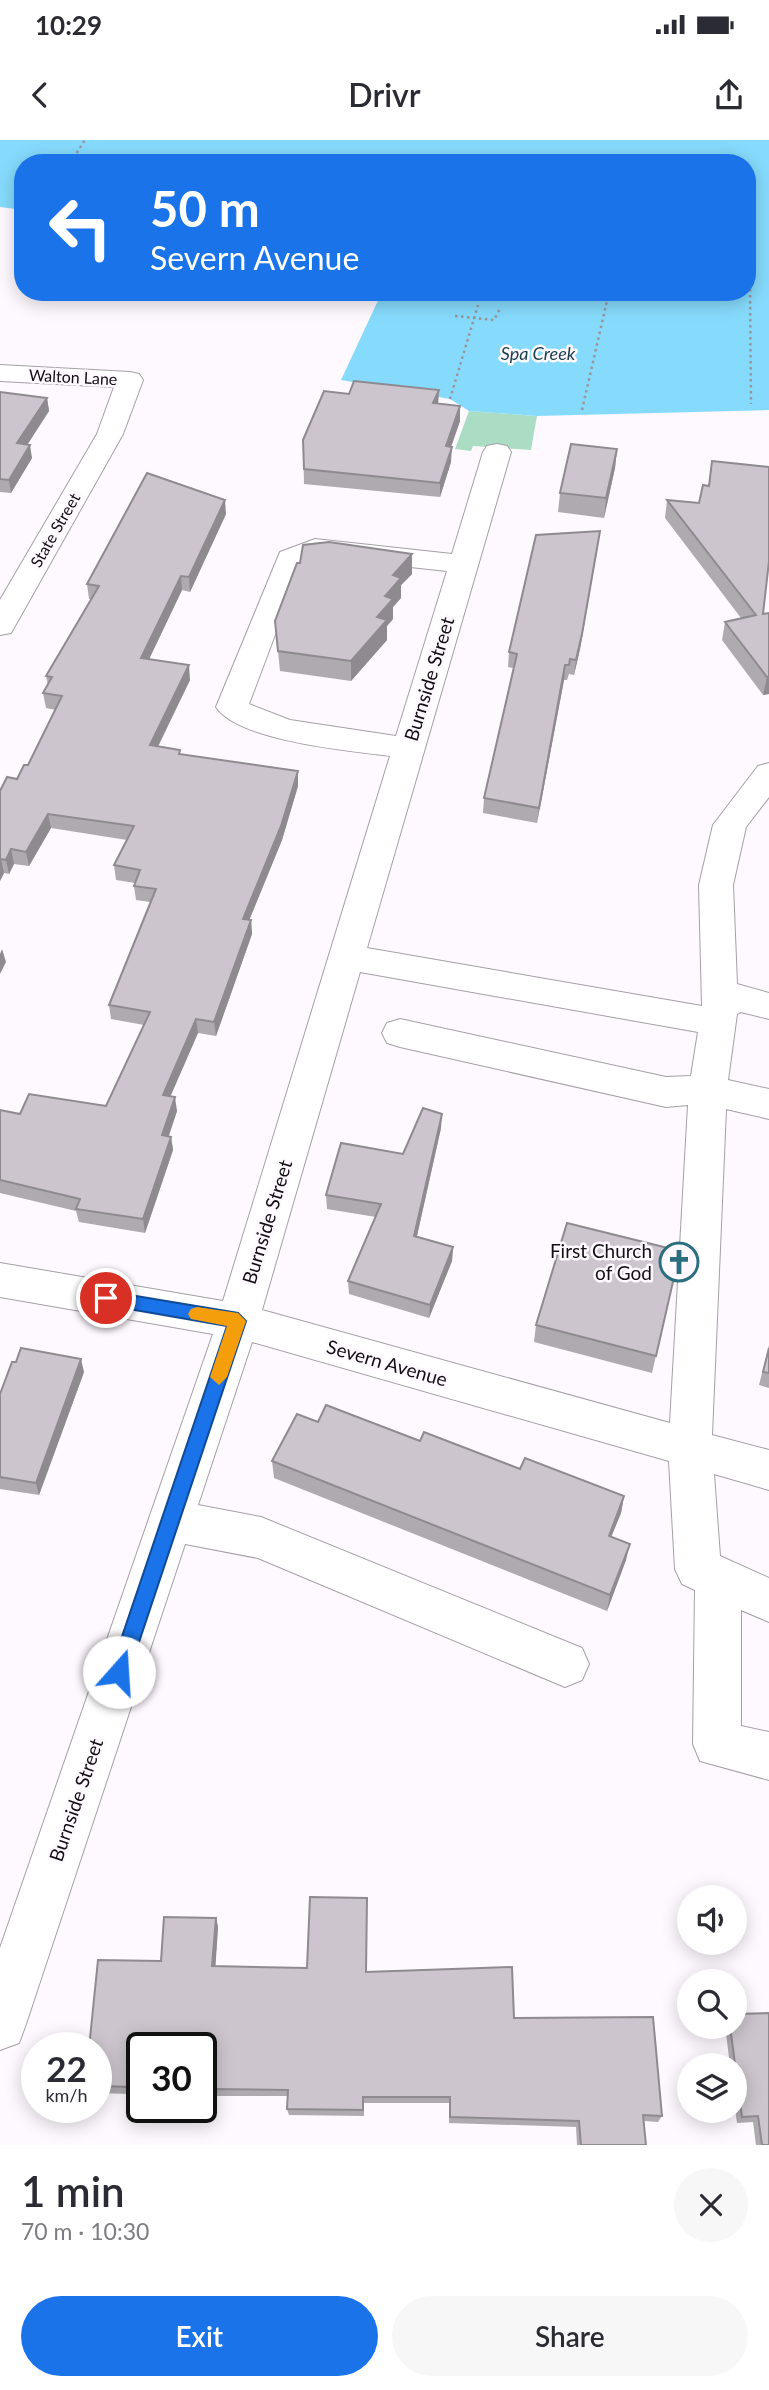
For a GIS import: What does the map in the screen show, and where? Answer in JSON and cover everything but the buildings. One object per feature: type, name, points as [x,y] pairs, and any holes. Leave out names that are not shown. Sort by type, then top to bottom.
[{"type":"street","name":"Walton Lane","points":[[0,373],[130,380],[110,434]]},
{"type":"street","name":"State Street","points":[[0,626],[110,434]]},
{"type":"street","name":"Burnside Street","points":[[0,2024],[238,1321],[497,452]]},
{"type":"street","points":[[408,748],[276,726],[242,716],[232,707],[290,558],[314,548],[463,564]]},
{"type":"street","points":[[769,774],[730,825],[716,885],[719,1015],[708,1090],[690,1448],[698,1569],[769,1600]]},
{"type":"street","points":[[346,957],[719,1015]]},
{"type":"street","points":[[719,1015],[736,997],[769,1006]]},
{"type":"street","points":[[400,1033],[666,1092],[708,1090],[769,1104]]},
{"type":"street","name":"Severn Avenue","points":[[0,1280],[238,1321],[769,1470]]},
{"type":"street","points":[[170,1520],[261,1538],[565,1664]]},
{"type":"street","points":[[718,1577],[718,1744],[769,1756]]},
{"type":"path","points":[[582,410],[607,301]]},
{"type":"path","points":[[750,301],[751,404]]},
{"type":"path","points":[[450,399],[478,305]]},
{"type":"path","points":[[454,316],[494,320],[501,307]]},
{"type":"green space","points":[[469,411],[537,416],[531,450],[473,446],[471,451],[455,449]]},
{"type":"water","name":"Spa Creek","points":[[0,140],[769,140],[769,410],[537,416],[469,411],[450,399],[341,380],[378,301],[756,301],[756,154],[14,154],[14,209],[0,207]]},
{"type":"slow traffic","points":[[197,1314],[238,1321],[219,1377]]},
{"type":"place","name":"First Church of God","points":[[679,1262]]},
{"type":"route","points":[[106,1298],[238,1321],[119,1672]]}]
